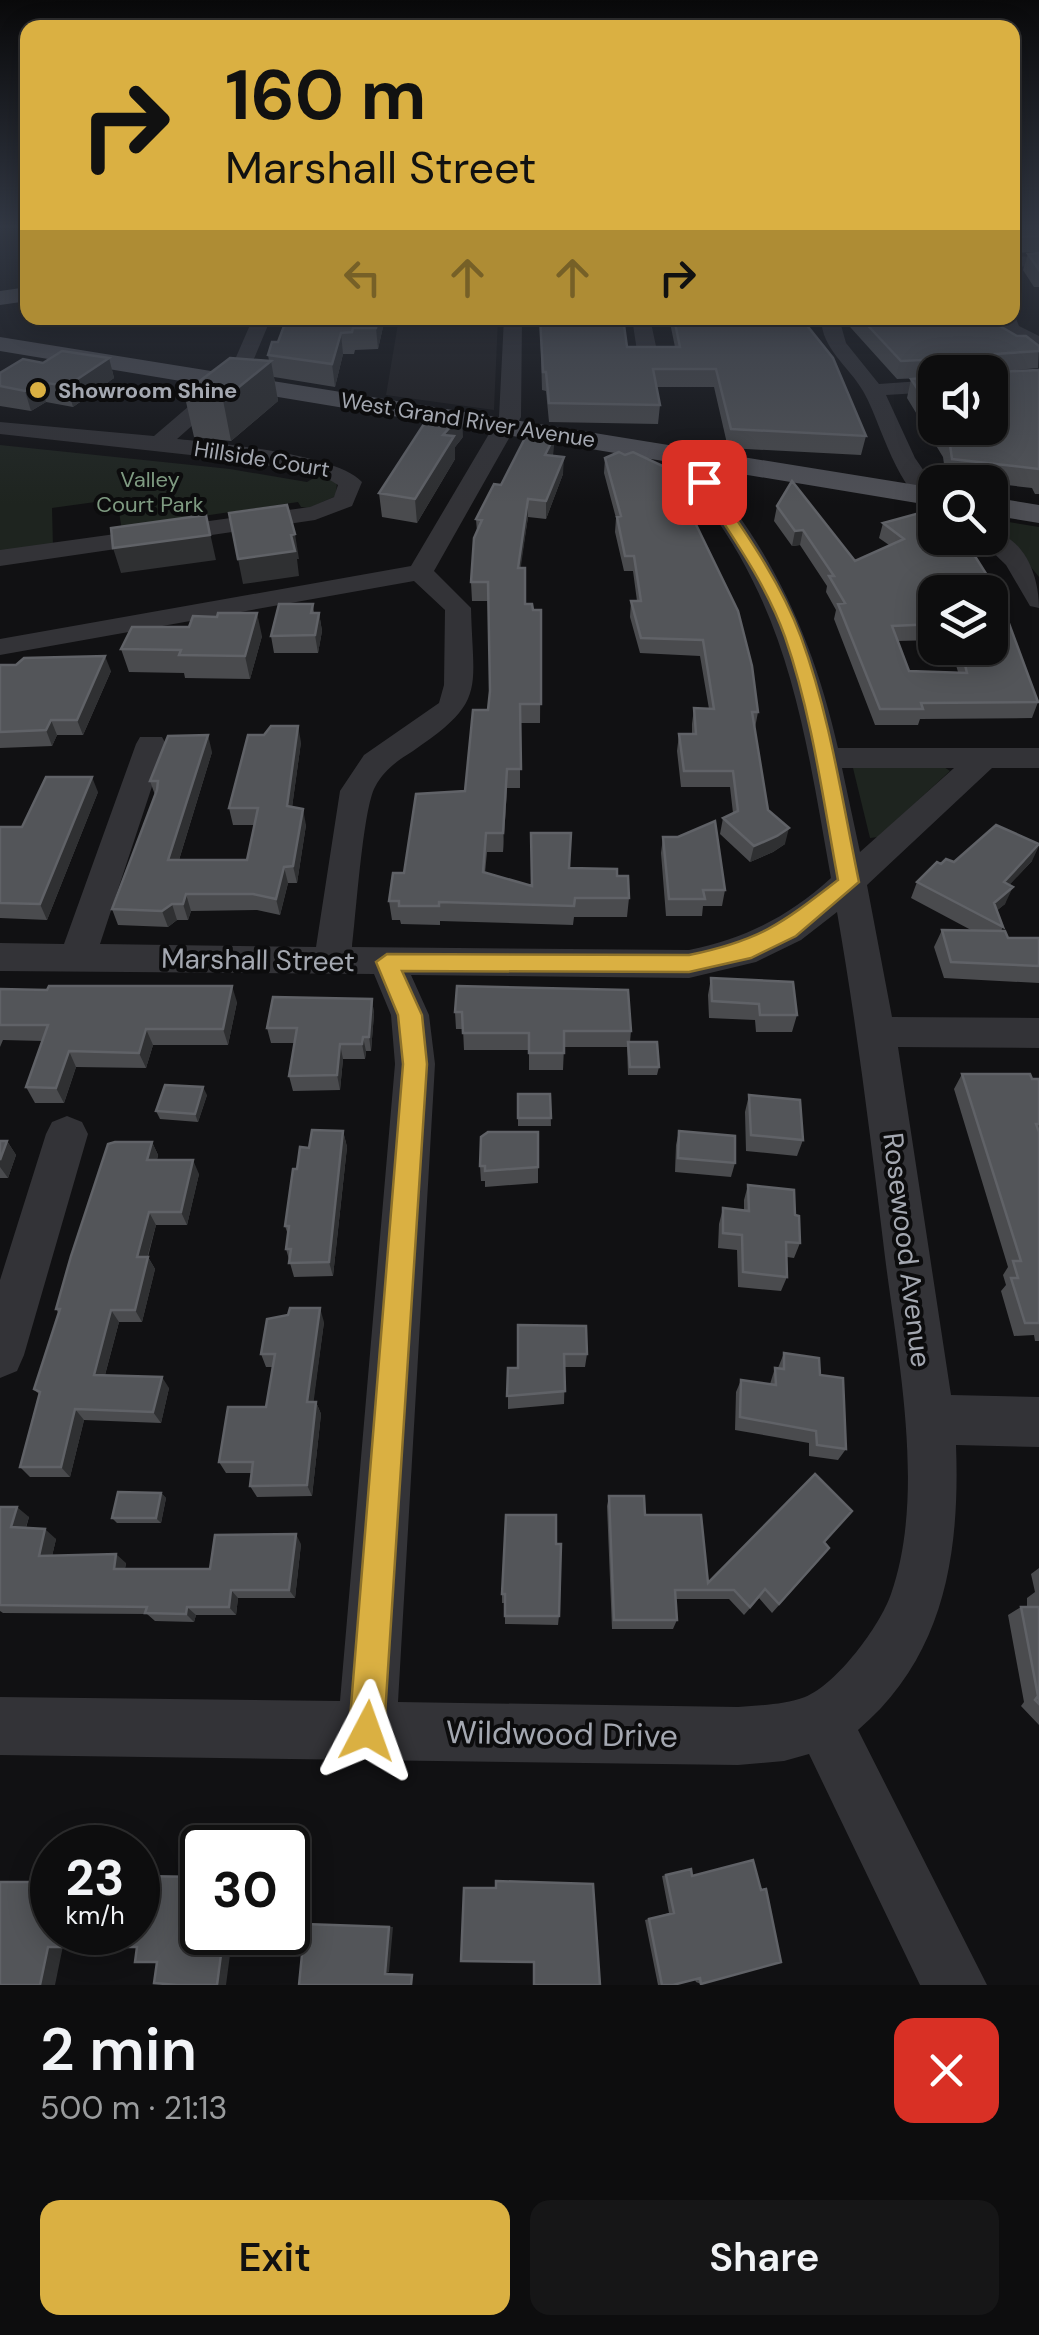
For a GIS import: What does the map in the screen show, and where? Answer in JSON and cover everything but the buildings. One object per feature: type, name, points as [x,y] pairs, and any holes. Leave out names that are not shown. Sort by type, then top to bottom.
[{"type":"main road","name":"West Grand River Avenue","points":[[0,344],[503,426],[705,467],[918,496]]},
{"type":"main road","points":[[1008,509],[1039,514]]},
{"type":"street","points":[[0,428],[158,444],[239,374],[259,325]]},
{"type":"street","points":[[420,572],[510,417],[513,325]]},
{"type":"street","points":[[642,325],[647,351]]},
{"type":"street","points":[[830,325],[834,344],[874,390],[918,477]]},
{"type":"street","points":[[1010,325],[1039,344]]},
{"type":"street","points":[[874,390],[918,387]]},
{"type":"street","name":"Hillside Court","points":[[0,558],[314,513],[344,500],[349,489],[349,478],[339,472],[158,444]]},
{"type":"street","name":"Rosewood Avenue","points":[[705,467],[781,608],[800,658],[825,758],[878,1032],[928,1419],[931,1519],[925,1571],[910,1616],[877,1673],[852,1701],[823,1721]]},
{"type":"street","points":[[1008,553],[1039,600]]},
{"type":"street","points":[[0,647],[420,572]]},
{"type":"street","points":[[332,961],[356,791],[375,762],[442,718],[457,695],[458,608],[420,572]]},
{"type":"street","points":[[77,958],[151,744]]},
{"type":"street","points":[[825,758],[1039,758]]},
{"type":"street","name":"Marshall Street","points":[[0,957],[689,964],[743,952],[788,930],[849,882],[984,758]]},
{"type":"street","points":[[367,1731],[415,1064],[410,1015],[387,962]]},
{"type":"street","points":[[878,1032],[1039,1033]]},
{"type":"street","points":[[0,1355],[67,1134]]},
{"type":"street","points":[[928,1419],[1039,1422]]},
{"type":"street","points":[[823,1721],[954,1985]]},
{"type":"street","name":"Wildwood Drive","points":[[0,1726],[738,1736],[784,1732],[823,1721]]},
{"type":"shaded area","points":[[398,325],[498,325],[494,410],[386,395]]},
{"type":"green space","name":"Valley Court Park","points":[[0,445],[230,469],[307,482],[320,474],[337,481],[336,496],[309,508],[298,502],[122,531],[117,499],[52,508],[53,548],[0,555]]},
{"type":"green space","points":[[1008,522],[1039,527],[1039,577],[1008,543]]},
{"type":"green space","points":[[944,767],[950,771],[878,837],[870,838],[853,768]]},
{"type":"place","name":"Showroom Shine","points":[[38,390]]},
{"type":"route","points":[[367,1731],[415,1064],[410,1015],[387,962],[689,964],[743,952],[788,930],[849,882],[814,704],[792,634],[764,575],[704,482]]}]
